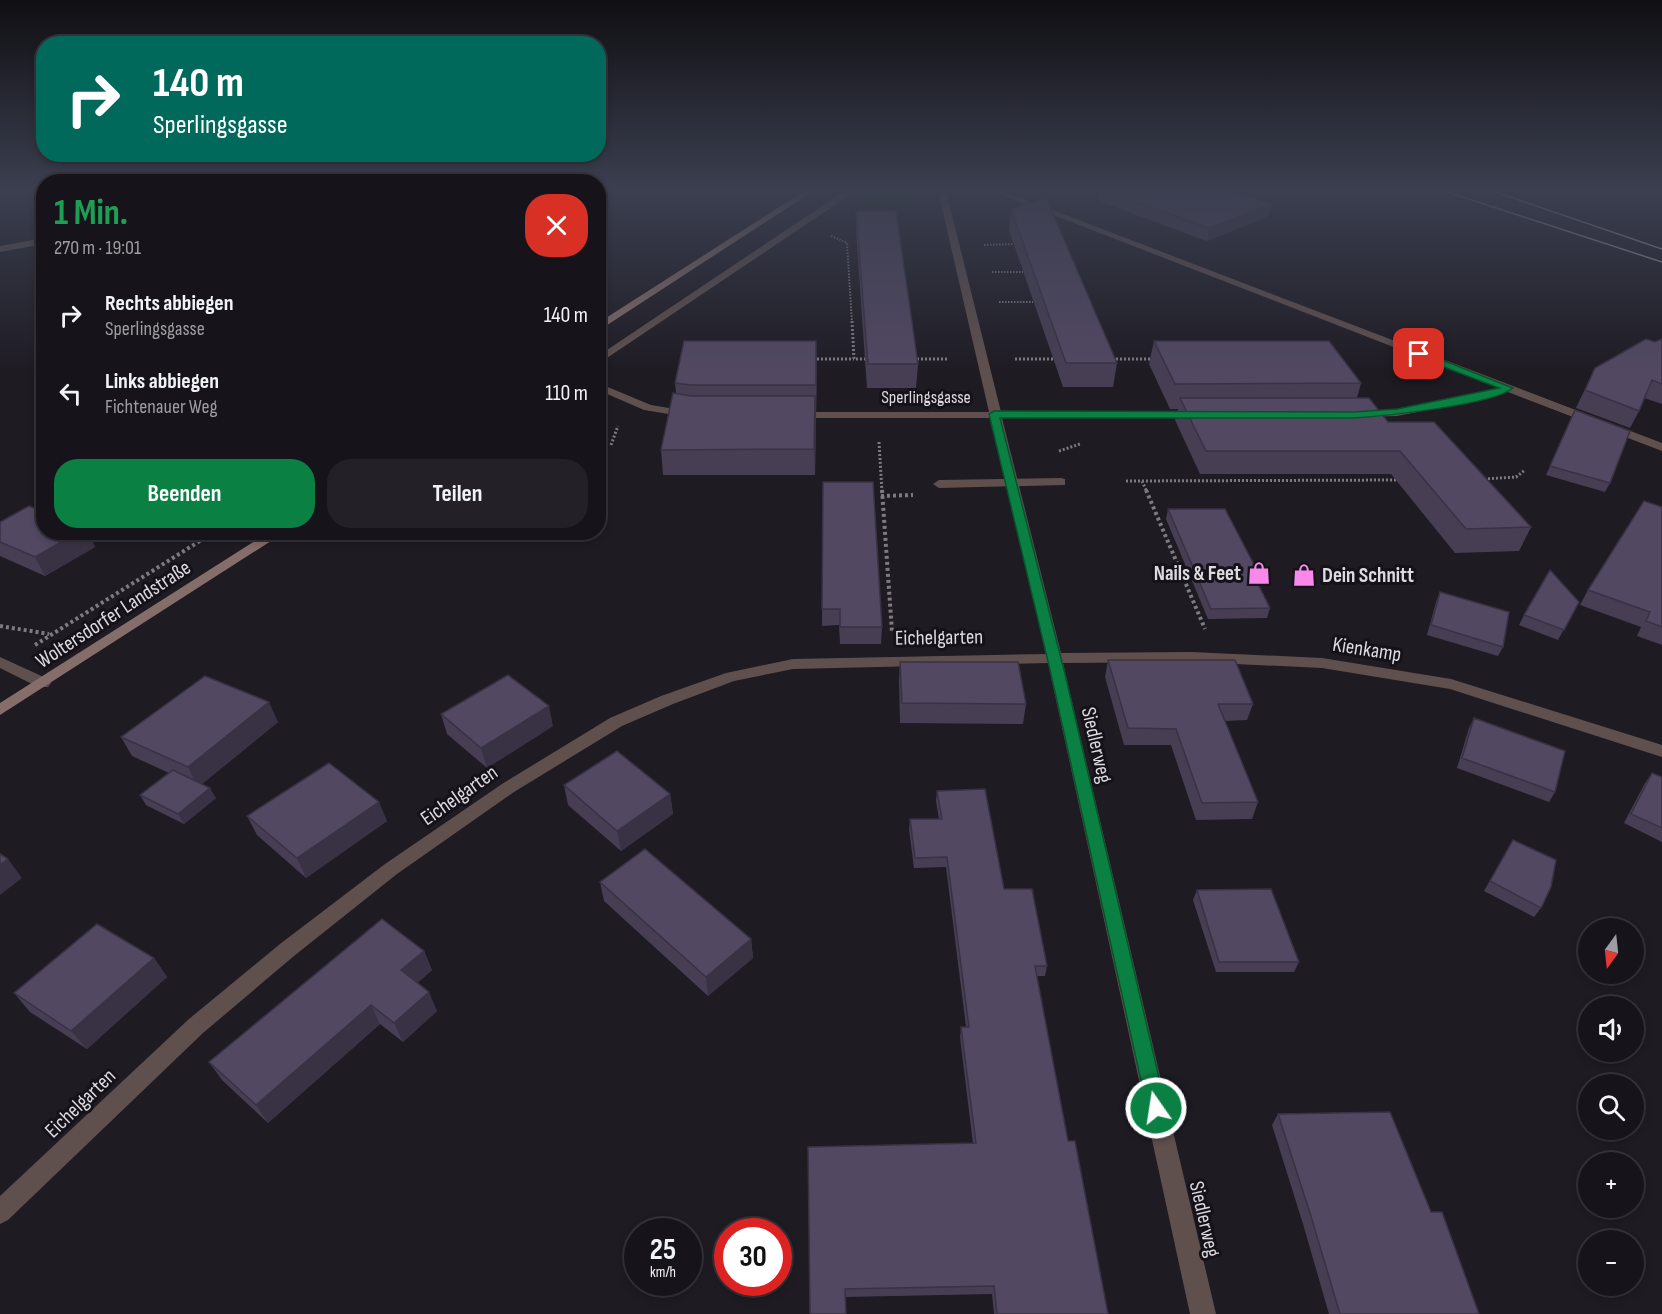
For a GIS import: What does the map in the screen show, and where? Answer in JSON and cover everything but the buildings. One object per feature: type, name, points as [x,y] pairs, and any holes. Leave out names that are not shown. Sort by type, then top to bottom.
[{"type":"main road","points":[[606,323],[719,249]]},
{"type":"main road","name":"Woltersdorfer Landstraße","points":[[0,710],[266,540]]},
{"type":"street","points":[[606,356],[762,249]]},
{"type":"street","name":"Siedlerweg","points":[[956,249],[1054,658],[1203,1314]]},
{"type":"street","points":[[1147,249],[1662,447]]},
{"type":"street","points":[[1354,415],[1397,412],[1494,394],[1508,388]]},
{"type":"street","points":[[606,390],[648,408],[705,415]]},
{"type":"street","name":"Sperlingsgasse","points":[[786,415],[1210,415]]},
{"type":"street","points":[[939,484],[1061,482]]},
{"type":"street","name":"Kienkamp","points":[[1054,658],[1191,657],[1322,663],[1451,684],[1662,751]]},
{"type":"street","name":"Eichelgarten","points":[[0,1212],[196,1026],[287,950],[401,862],[508,788],[616,722],[667,700],[731,677],[794,664],[1054,658]]},
{"type":"street","points":[[3,664],[43,683]]},
{"type":"path","points":[[847,249],[854,359]]},
{"type":"path","points":[[991,272],[1023,272]]},
{"type":"path","points":[[999,302],[1033,302]]},
{"type":"path","points":[[806,359],[878,359]]},
{"type":"path","points":[[913,359],[949,359]]},
{"type":"path","points":[[1015,359],[1062,359]]},
{"type":"path","points":[[1110,359],[1157,359]]},
{"type":"path","points":[[611,445],[618,424]]},
{"type":"path","points":[[1053,453],[1080,444],[1084,435]]},
{"type":"path","points":[[878,437],[892,642]]},
{"type":"path","points":[[1479,479],[1516,477],[1525,470]]},
{"type":"path","points":[[1126,481],[1410,480]]},
{"type":"path","points":[[1142,481],[1207,634]]},
{"type":"path","points":[[3,664],[201,540]]},
{"type":"path","points":[[0,626],[50,634]]},
{"type":"tram line","points":[[1623,249],[1662,262]]},
{"type":"place","name":"Nails & Feet","points":[[1259,573]]},
{"type":"place","name":"Dein Schnitt","points":[[1304,575]]},
{"type":"route","points":[[1156,1108],[1058,674],[994,414],[1354,415],[1397,412],[1494,394],[1508,388],[1419,354]]}]
